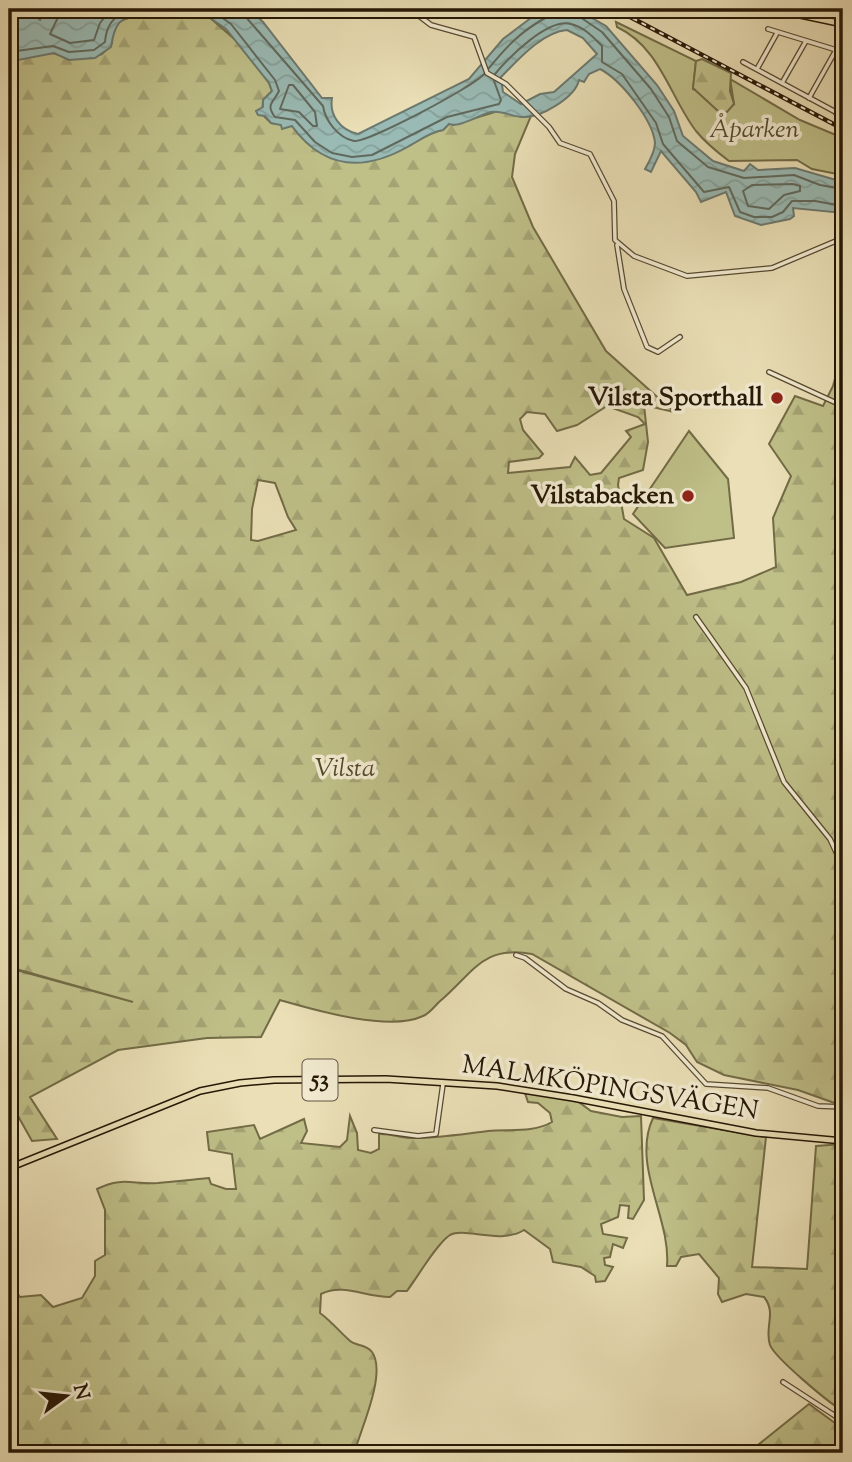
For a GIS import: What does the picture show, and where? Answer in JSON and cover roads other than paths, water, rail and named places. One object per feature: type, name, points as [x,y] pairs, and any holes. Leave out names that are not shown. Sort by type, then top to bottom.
[{"type":"main road","points":[[714,9],[726,9]]},
{"type":"main road","points":[[772,9],[843,21]]},
{"type":"main road","points":[[801,9],[843,21]]},
{"type":"main road","name":"MALMKÖPINGSVÄGEN","points":[[9,1168],[216,1087],[274,1080],[444,1082],[548,1093],[756,1133],[843,1141]]},
{"type":"street","points":[[410,9],[431,25],[471,34],[477,42],[487,73],[504,82],[549,127],[560,143],[583,149],[592,157],[614,201],[624,289],[648,347],[658,352],[680,337]]},
{"type":"street","points":[[768,29],[843,52]]},
{"type":"street","points":[[757,69],[777,33]]},
{"type":"street","points":[[782,83],[806,41]]},
{"type":"street","points":[[809,98],[836,50]]},
{"type":"street","points":[[743,62],[843,116]]},
{"type":"street","points":[[836,113],[843,100]]},
{"type":"street","points":[[617,243],[634,256],[687,276],[772,268],[843,238]]},
{"type":"street","points":[[769,372],[843,406]]},
{"type":"street","points":[[696,617],[724,652],[746,688],[783,782],[830,839],[843,867]]},
{"type":"street","points":[[516,955],[525,958],[566,989],[593,1000],[622,1020],[667,1040],[683,1062],[706,1084],[768,1088],[818,1106],[843,1107]]},
{"type":"street","points":[[374,1130],[418,1136],[436,1135],[444,1082]]},
{"type":"street","points":[[783,1382],[843,1421]]},
{"type":"water","points":[[9,9],[29,9],[40,20],[44,13],[53,9],[151,9],[121,21],[111,47],[95,58],[69,60],[54,53],[18,60],[9,58]]},
{"type":"water","points":[[197,9],[249,9],[263,22],[322,98],[332,98],[332,110],[337,121],[358,134],[469,79],[503,39],[532,17],[550,9],[576,9],[606,26],[657,85],[674,111],[683,136],[713,161],[744,171],[750,164],[758,170],[795,168],[843,182],[843,213],[793,208],[794,216],[790,219],[761,225],[735,216],[726,192],[701,202],[696,192],[661,151],[651,172],[645,169],[655,143],[649,123],[626,91],[600,69],[589,74],[584,82],[579,80],[571,94],[556,106],[538,114],[523,117],[491,112],[464,123],[449,124],[443,130],[376,160],[361,163],[331,159],[304,141],[292,126],[282,129],[281,125],[271,123],[265,116],[258,115],[256,111],[263,107],[263,100],[272,91],[269,83],[226,29]],"holes":[[[567,30],[583,38],[597,54],[554,92],[540,94],[521,104],[503,92],[501,77],[540,41]]]},
{"type":"railway","points":[[615,9],[843,129]]},
{"type":"place","name":"Vilsta Sporthall","points":[[777,398]]},
{"type":"place","name":"Vilstabacken","points":[[688,496]]},
{"type":"park label","name":"Åparken","points":[[754,130]]},
{"type":"park label","name":"Vilsta","points":[[345,769]]}]
